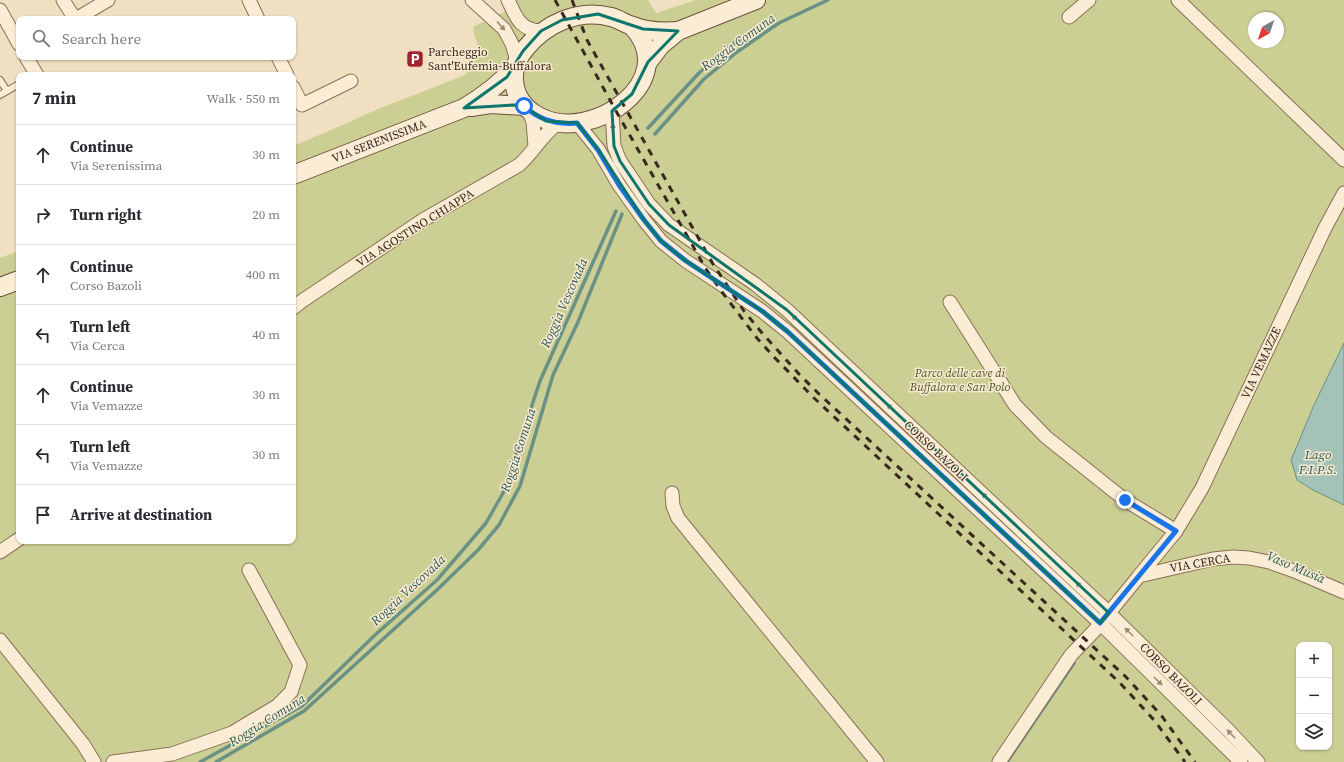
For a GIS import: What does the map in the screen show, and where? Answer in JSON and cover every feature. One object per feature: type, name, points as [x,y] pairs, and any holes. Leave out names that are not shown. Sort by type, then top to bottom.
[{"type":"main road","name":"VIA SERENISSIMA","points":[[648,62],[661,45],[678,31],[728,8],[756,0]]},
{"type":"main road","name":"VIA SERENISSIMA","points":[[296,174],[464,108],[487,94],[502,81],[516,64],[529,43],[541,31],[562,20],[592,15],[610,16],[622,20],[632,26],[644,42],[648,62],[645,73],[632,94],[623,103],[601,117],[577,123],[557,124],[526,109],[491,104],[464,108]]},
{"type":"main road","name":"VIA SERENISSIMA","points":[[632,26],[655,31],[678,31]]},
{"type":"main road","points":[[516,64],[514,78],[515,88],[526,109]]},
{"type":"main road","points":[[0,287],[16,281]]},
{"type":"street","points":[[63,0],[73,16]]},
{"type":"street","points":[[80,16],[108,0]]},
{"type":"street","points":[[249,0],[257,16]]},
{"type":"street","points":[[472,0],[504,29],[512,44],[516,64]]},
{"type":"street","points":[[508,0],[516,16],[524,26],[535,31],[541,31]]},
{"type":"street","points":[[1069,17],[1089,0]]},
{"type":"street","points":[[1178,0],[1344,160]]},
{"type":"street","points":[[0,10],[16,39]]},
{"type":"street","points":[[28,60],[34,72]]},
{"type":"street","points":[[280,60],[286,72]]},
{"type":"street","points":[[296,93],[302,105],[352,81]]},
{"type":"street","points":[[526,109],[534,128],[535,146]]},
{"type":"street","name":"CORSO BAZOLI","points":[[612,111],[614,146],[620,161],[649,204],[669,225],[755,284],[787,310],[1109,613],[1229,731],[1258,762]]},
{"type":"street","name":"CORSO BAZOLI","points":[[577,123],[598,150],[619,185],[661,241],[686,261],[762,311],[788,332],[1100,623],[1222,746],[1241,762]]},
{"type":"street","name":"VIA AGOSTINO CHIAPPA","points":[[296,306],[423,220],[519,165],[531,153],[542,138],[557,124]]},
{"type":"street","name":"VIA VEMAZZE","points":[[1139,576],[1176,531],[1202,488],[1325,228],[1344,193]]},
{"type":"street","points":[[950,302],[1016,405],[1046,437],[1125,500],[1176,531]]},
{"type":"street","points":[[672,493],[673,506],[678,518],[877,762]]},
{"type":"street","points":[[0,552],[16,541]]},
{"type":"street","name":"VIA CERCA","points":[[1139,576],[1213,559],[1233,557],[1249,558],[1269,562],[1297,572],[1344,592]]},
{"type":"street","points":[[113,762],[172,754],[232,733],[277,706],[291,692],[300,665],[249,570]]},
{"type":"street","points":[[999,762],[1071,655],[1109,613],[1139,576]]},
{"type":"street","points":[[0,640],[83,744],[94,762]]},
{"type":"lane","points":[[0,80],[7,91]]},
{"type":"lane","points":[[0,95],[16,86]]},
{"type":"highlighted area","points":[[598,14],[643,29],[678,31],[648,62],[632,94],[612,111],[614,146],[620,161],[649,204],[669,225],[787,310],[1109,613],[1100,623],[788,332],[762,311],[686,261],[661,241],[644,220],[598,149],[577,123],[546,121],[524,106],[513,105],[464,108],[507,77],[523,51],[541,31],[562,20]]},
{"type":"green space","name":"Parco delle cave di Buffalora e San Polo","points":[[516,0],[648,0],[656,13],[696,0],[1344,0],[1344,762],[0,762],[0,258],[16,252],[16,544],[296,544],[296,145],[378,109],[465,75],[480,51],[473,31],[473,27],[518,5]]},
{"type":"water","name":"Lago F.I.P.S.","points":[[1344,343],[1344,505],[1313,490],[1297,480],[1291,460],[1314,405]]},
{"type":"waterway","name":"Roggia Comuna","points":[[655,134],[704,79],[737,52],[779,23],[828,0]]},
{"type":"waterway","name":"Roggia Vescovada","points":[[648,128],[699,73],[733,44],[775,19]]},
{"type":"waterway","name":"Roggia Vescovada","points":[[200,762],[302,706],[375,635],[437,580],[486,523],[503,493],[540,381],[616,211]]},
{"type":"waterway","name":"Roggia Comuna","points":[[216,762],[304,711],[438,589],[478,550],[499,525],[520,486],[553,375],[578,322],[622,214]]},
{"type":"waterway","name":"Vaso Musia","points":[[1007,762],[1074,663]]},
{"type":"railway","points":[[555,0],[706,269],[756,337],[814,398],[1120,683],[1154,720],[1185,762]]},
{"type":"railway","points":[[572,0],[587,40],[713,264],[744,311],[799,374],[819,394],[1126,677],[1161,715],[1195,762]]},
{"type":"place","name":"Parcheggio Sant'Eufemia-Buffalora","points":[[415,59]]},
{"type":"route","points":[[524,106],[536,116],[557,124],[577,123],[598,150],[619,185],[661,241],[686,261],[762,311],[788,332],[1100,623],[1176,531],[1125,500]]}]
